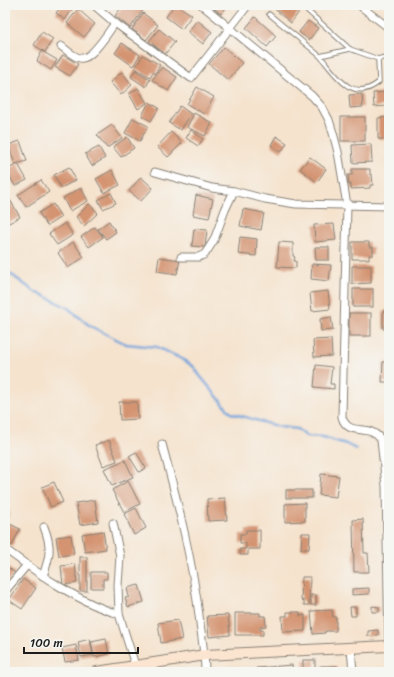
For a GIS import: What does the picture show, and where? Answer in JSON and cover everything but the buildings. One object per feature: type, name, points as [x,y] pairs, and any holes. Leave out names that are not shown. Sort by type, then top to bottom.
[{"type":"street","points":[[94,5],[115,23],[191,78],[248,5]]},
{"type":"street","points":[[97,672],[205,655],[389,646],[386,486],[382,440],[378,434],[371,431],[348,427],[342,418],[347,205],[334,132],[322,107],[300,85],[202,5]]},
{"type":"street","points":[[359,5],[389,28]]},
{"type":"street","points":[[62,46],[79,58],[85,58],[94,51],[115,23]]},
{"type":"street","points":[[155,172],[212,188],[234,191],[287,203],[389,206]]},
{"type":"street","points":[[180,257],[199,257],[205,254],[214,240],[234,191]]},
{"type":"street","points":[[162,444],[172,480],[193,573],[205,655],[205,672]]},
{"type":"street","points":[[113,523],[120,556],[118,585],[119,614],[135,665]]},
{"type":"street","points":[[43,576],[50,557],[49,540],[44,528]]},
{"type":"street","points":[[5,549],[43,576],[82,599],[119,614]]},
{"type":"street","points":[[5,591],[27,565]]},
{"type":"street","points":[[350,648],[352,672]]},
{"type":"lane","points":[[302,5],[350,50],[378,59],[389,56]]},
{"type":"lane","points":[[268,14],[320,56],[344,84],[356,90],[373,87],[379,82],[378,59]]},
{"type":"lane","points":[[320,56],[350,50]]},
{"type":"waterway","points":[[5,270],[35,292],[68,308],[90,326],[126,344],[157,347],[182,359],[194,367],[231,413],[280,427],[297,429],[306,436],[323,437],[346,444],[356,449]]}]
